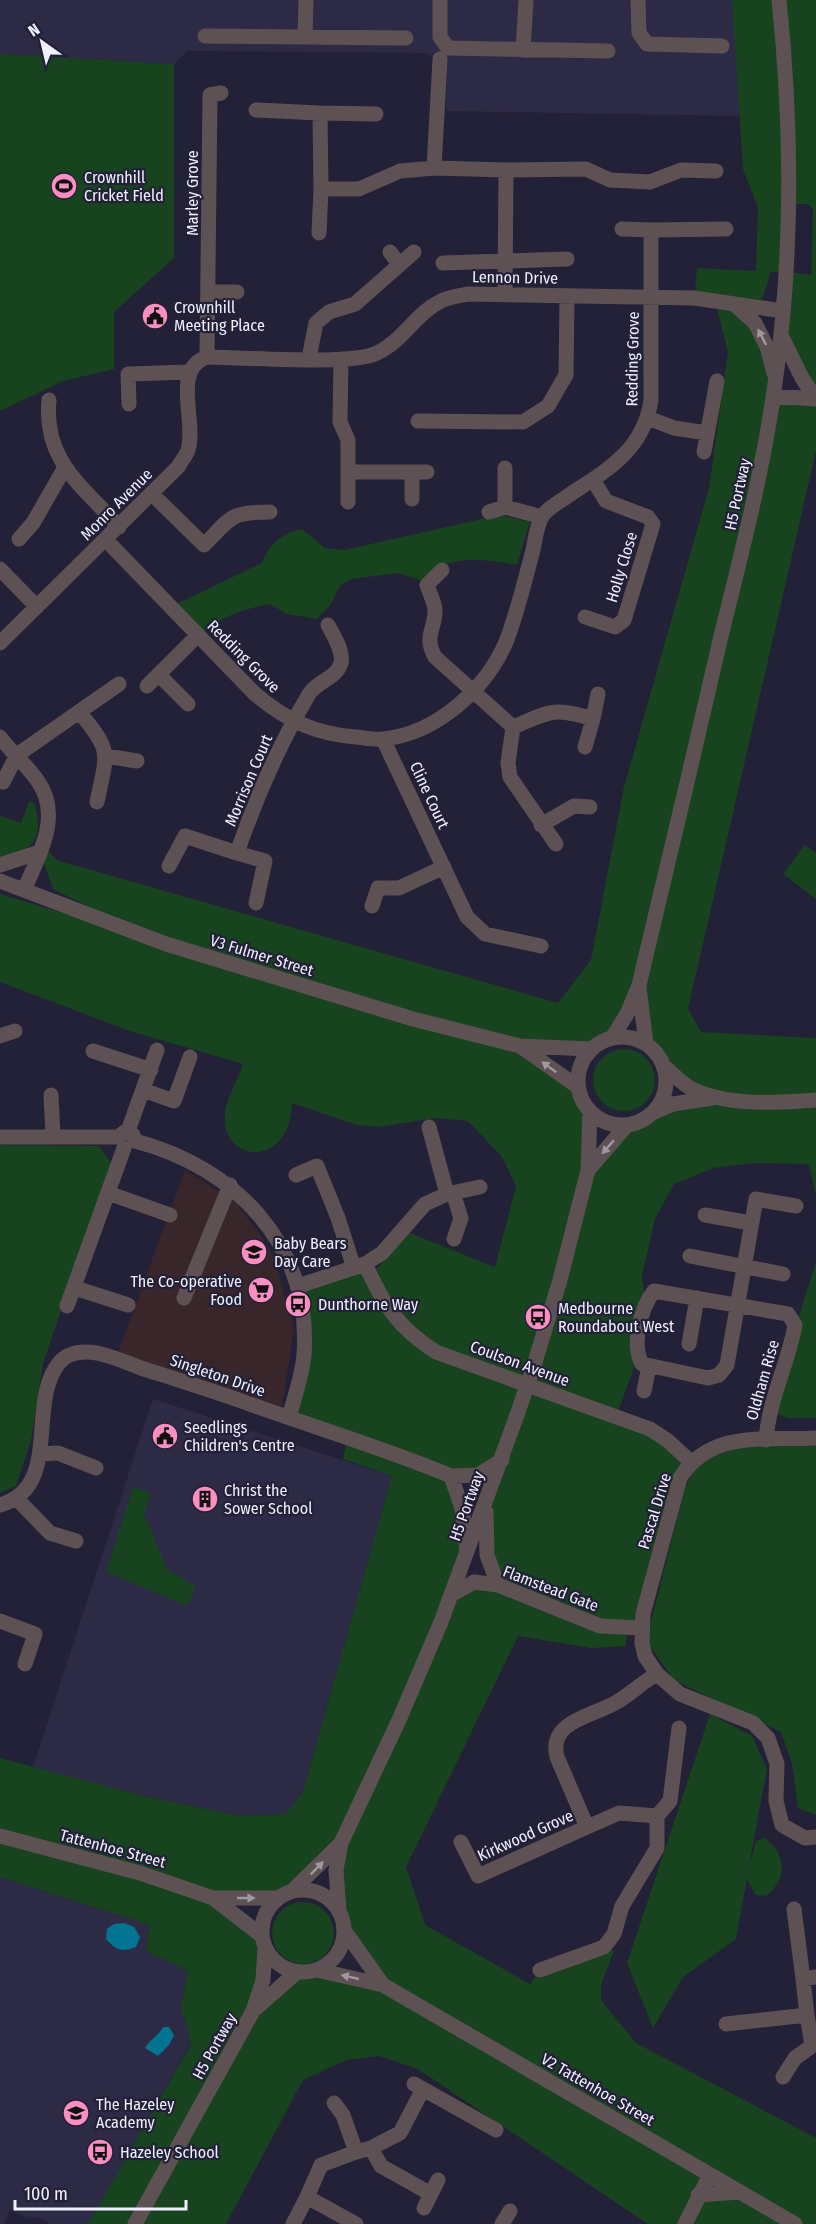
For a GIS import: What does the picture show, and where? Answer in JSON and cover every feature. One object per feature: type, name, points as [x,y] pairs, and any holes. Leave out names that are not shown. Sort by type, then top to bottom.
[{"type":"street","points":[[305,37],[306,0]]},
{"type":"street","points":[[440,0],[440,38],[448,48],[608,51]]},
{"type":"street","points":[[523,50],[525,0]]},
{"type":"street","points":[[638,0],[639,33],[647,44],[722,46]]},
{"type":"street","name":"H5 Portway","points":[[612,1038],[627,1014],[639,985],[755,503],[776,379],[788,254],[789,128],[779,0]]},
{"type":"street","points":[[205,36],[406,38]]},
{"type":"street","points":[[434,168],[440,59]]},
{"type":"street","name":"Marley Grove","points":[[197,363],[208,292],[210,94]]},
{"type":"street","points":[[256,110],[376,114]]},
{"type":"street","points":[[320,113],[320,233]]},
{"type":"street","points":[[321,189],[359,189],[400,171],[434,168],[586,169],[610,180],[650,182],[681,170],[716,171]]},
{"type":"street","points":[[505,296],[506,170]]},
{"type":"street","points":[[622,229],[726,229]]},
{"type":"street","name":"Redding Grove","points":[[106,540],[254,693],[275,711],[293,722],[330,735],[383,739],[419,729],[451,712],[473,693],[488,675],[506,642],[542,517],[557,503],[622,458],[641,435],[648,418],[651,400],[651,230]]},
{"type":"street","points":[[309,358],[316,323],[329,312],[355,304],[395,258],[414,252]]},
{"type":"street","points":[[443,263],[567,259]]},
{"type":"street","points":[[208,292],[237,292]]},
{"type":"street","name":"Lennon Drive","points":[[129,404],[128,374],[197,363],[309,358],[341,359],[376,354],[394,343],[426,310],[442,300],[468,294],[694,298],[783,311]]},
{"type":"street","points":[[418,421],[523,422],[548,406],[566,375],[567,296]]},
{"type":"street","points":[[734,304],[755,323],[767,347],[776,379]]},
{"type":"street","points":[[781,335],[802,378],[816,399]]},
{"type":"street","points":[[341,359],[340,422],[348,441],[348,502]]},
{"type":"street","name":"Monro Avenue","points":[[0,644],[179,466],[188,449],[197,363]]},
{"type":"street","points":[[704,452],[717,381]]},
{"type":"street","points":[[773,396],[816,399]]},
{"type":"street","points":[[50,400],[52,441],[64,469],[119,527]]},
{"type":"street","points":[[648,418],[674,428],[707,433]]},
{"type":"street","points":[[505,468],[505,507]]},
{"type":"street","points":[[19,539],[33,523],[64,469]]},
{"type":"street","points":[[348,472],[420,472],[412,499]]},
{"type":"street","name":"Holly Close","points":[[585,617],[615,627],[624,620],[653,524],[648,517],[606,501],[593,480]]},
{"type":"street","points":[[152,494],[200,549],[233,515],[241,512],[270,512]]},
{"type":"street","points":[[489,513],[505,507],[542,517]]},
{"type":"street","points":[[0,569],[37,607]]},
{"type":"street","points":[[442,570],[427,585],[435,610],[428,639],[431,651],[473,693],[513,727]]},
{"type":"street","name":"Morrison Court","points":[[237,853],[257,795],[293,722],[313,688],[335,674],[341,661],[338,644],[328,624]]},
{"type":"street","points":[[147,686],[198,635]]},
{"type":"street","points":[[159,675],[188,705]]},
{"type":"street","points":[[3,782],[16,755],[119,684]]},
{"type":"street","points":[[585,747],[598,694]]},
{"type":"street","points":[[513,727],[552,711],[566,710],[593,719]]},
{"type":"street","points":[[79,712],[101,738],[106,756],[97,802]]},
{"type":"street","points":[[513,727],[508,763],[510,777],[556,844]]},
{"type":"street","points":[[0,737],[49,798],[50,822],[24,890]]},
{"type":"street","name":"Cline Court","points":[[383,739],[467,916],[485,934],[541,946]]},
{"type":"street","points":[[106,756],[137,761]]},
{"type":"street","points":[[541,825],[574,806],[590,807]]},
{"type":"street","name":"Morrison Court","points":[[169,866],[185,836],[265,861],[256,903]]},
{"type":"street","points":[[0,865],[40,852]]},
{"type":"street","points":[[372,906],[378,888],[399,888],[444,867]]},
{"type":"street","name":"V3 Fulmer Street","points":[[2,882],[166,944],[298,986],[520,1046],[591,1049]]},
{"type":"street","name":"H5 Portway","points":[[639,985],[646,1043]]},
{"type":"street","points":[[0,1036],[15,1031]]},
{"type":"street","points":[[715,1097],[673,1104],[642,1121],[627,1125],[614,1124],[590,1111],[578,1087],[581,1067],[591,1049],[612,1038],[635,1038],[646,1043],[656,1052],[664,1066],[692,1089],[715,1097],[784,1103],[816,1101]]},
{"type":"street","name":"V3 Fulmer Street","points":[[520,1046],[578,1087]]},
{"type":"street","points":[[67,1306],[157,1050]]},
{"type":"street","points":[[93,1051],[151,1070]]},
{"type":"street","points":[[143,1090],[180,1103],[190,1057]]},
{"type":"street","points":[[653,1113],[666,1091],[664,1066]]},
{"type":"street","points":[[51,1095],[53,1136]]},
{"type":"street","name":"H5 Portway","points":[[339,1911],[336,1870],[341,1843],[399,1720],[441,1622],[486,1506],[535,1362],[588,1170],[590,1111]]},
{"type":"street","name":"H5 Portway","points":[[588,1170],[627,1125]]},
{"type":"street","points":[[429,1127],[450,1193],[461,1218],[454,1239]]},
{"type":"street","points":[[0,1137],[53,1136],[126,1139],[179,1155],[230,1185],[263,1219],[298,1286],[304,1355],[301,1376],[289,1417]]},
{"type":"street","name":"Coulson Avenue","points":[[296,1174],[321,1160],[338,1218],[359,1266],[391,1315],[411,1336],[436,1352],[650,1430],[667,1440],[691,1462]]},
{"type":"street","points":[[184,1298],[230,1185]]},
{"type":"street","points":[[298,1286],[359,1266],[382,1253],[425,1204],[450,1193],[480,1187]]},
{"type":"street","points":[[108,1193],[170,1215]]},
{"type":"street","points":[[644,1390],[649,1366],[708,1378],[719,1375],[727,1365],[756,1199],[796,1206]]},
{"type":"street","points":[[705,1215],[751,1223]]},
{"type":"street","points":[[690,1256],[783,1274]]},
{"type":"street","points":[[75,1288],[128,1305]]},
{"type":"street","name":"Oldham Rise","points":[[649,1366],[642,1364],[638,1354],[645,1303],[654,1291],[788,1314],[795,1325],[791,1347],[769,1411],[766,1440]]},
{"type":"street","points":[[689,1344],[697,1298]]},
{"type":"street","name":"Singleton Drive","points":[[0,1505],[16,1498],[31,1483],[40,1454],[42,1414],[50,1380],[60,1361],[76,1352],[98,1353],[289,1417],[451,1476],[478,1475],[502,1460]]},
{"type":"street","name":"Pascal Drive","points":[[641,1628],[680,1479],[691,1462],[704,1452],[724,1442],[816,1437]]},
{"type":"street","points":[[40,1454],[58,1453],[96,1468]]},
{"type":"street","points":[[451,1476],[462,1508],[467,1554]]},
{"type":"street","points":[[16,1498],[50,1533],[76,1541]]},
{"type":"street","points":[[486,1506],[488,1555],[498,1585]]},
{"type":"street","name":"Flamstead Gate","points":[[451,1595],[474,1582],[498,1585],[600,1626],[641,1628]]},
{"type":"street","points":[[0,1621],[35,1634],[25,1664]]},
{"type":"street","points":[[641,1628],[645,1656],[657,1674],[680,1694],[753,1722],[768,1738],[777,1764],[776,1801],[782,1825],[805,1838],[816,1837]]},
{"type":"street","name":"Kirkwood Grove","points":[[587,1827],[557,1757],[554,1747],[556,1737],[566,1726],[616,1703],[657,1674]]},
{"type":"street","points":[[540,1970],[604,1947],[614,1934],[622,1906],[657,1848],[657,1816],[670,1801],[679,1728]]},
{"type":"street","name":"Kirkwood Grove","points":[[461,1842],[478,1876],[619,1813],[657,1816]]},
{"type":"street","name":"Tattenhoe Street","points":[[1,1836],[179,1885],[213,1898],[264,1942]]},
{"type":"street","name":"H5 Portway","points":[[285,1895],[341,1843]]},
{"type":"street","points":[[305,1890],[318,1893],[330,1900],[339,1911],[344,1929],[337,1954],[317,1970],[297,1972],[284,1968],[273,1960],[264,1942],[265,1915],[285,1895],[305,1890]]},
{"type":"street","name":"Tattenhoe Street","points":[[213,1898],[285,1895]]},
{"type":"street","points":[[783,2077],[795,2058],[814,2047],[807,2015],[809,1978],[794,1909]]},
{"type":"street","name":"V2 Tattenhoe Street","points":[[344,1929],[360,1956],[383,1985]]},
{"type":"street","name":"H5 Portway","points":[[135,2224],[252,2014],[263,1980],[264,1942]]},
{"type":"street","name":"V2 Tattenhoe Street","points":[[317,1970],[383,1985],[795,2224]]},
{"type":"street","name":"H5 Portway","points":[[252,2014],[297,1972]]},
{"type":"street","points":[[726,2024],[807,2015]]},
{"type":"street","points":[[293,2224],[321,2165],[363,2150],[399,2133],[419,2087],[496,2130]]},
{"type":"street","points":[[334,2103],[363,2150],[381,2166],[431,2194]]},
{"type":"street","points":[[685,2224],[710,2175]]},
{"type":"street","points":[[698,2195],[741,2192]]},
{"type":"street","points":[[307,2197],[356,2224]]},
{"type":"shaded area","points":[[0,0],[732,0],[741,116],[446,111],[447,62],[424,53],[187,51],[174,64],[0,54]]},
{"type":"shaded area","points":[[185,1170],[235,1202],[259,1233],[274,1258],[294,1329],[282,1407],[118,1353]]},
{"type":"shaded area","points":[[153,1399],[392,1476],[303,1791],[286,1814],[241,1816],[148,1797],[33,1767]]},
{"type":"shaded area","name":"The Hazeley Academy","points":[[0,1877],[150,1925],[146,1951],[188,1971],[181,2007],[191,2043],[90,2222],[82,2224],[50,2224],[37,2217],[27,2219],[10,2209],[4,2224],[0,2224]]},
{"type":"green space","points":[[732,0],[816,0],[816,399],[816,451],[688,1009],[701,1032],[816,1038],[816,1196],[809,1164],[754,1163],[713,1168],[674,1184],[655,1219],[642,1275],[645,1303],[635,1365],[616,1417],[650,1430],[691,1462],[643,1614],[627,1629],[626,1646],[591,1648],[518,1636],[406,1867],[425,1925],[530,1984],[540,1970],[604,1947],[614,1951],[601,1985],[601,2000],[636,2043],[816,2138],[816,2224],[648,2224],[418,2069],[379,2056],[346,2060],[303,2080],[226,2224],[82,2224],[90,2221],[191,2044],[181,2007],[188,1971],[146,1951],[150,1925],[0,1877],[0,1758],[148,1797],[241,1816],[286,1814],[303,1791],[392,1476],[343,1459],[347,1439],[289,1417],[301,1376],[298,1286],[318,1279],[378,1268],[405,1231],[495,1267],[516,1186],[502,1157],[468,1121],[436,1118],[378,1127],[357,1125],[292,1103],[289,1125],[280,1140],[269,1149],[256,1152],[243,1150],[233,1142],[226,1130],[225,1112],[243,1064],[130,1031],[0,982],[0,894],[160,942],[53,889],[40,852],[43,843],[56,860],[558,1003],[591,960],[624,787],[709,488],[728,352],[715,301],[695,291],[697,268],[756,271],[758,208],[743,169]],"holes":[[[789,204],[808,204],[813,209],[811,275],[783,271]],[[783,271],[781,335],[816,399],[774,395],[759,347],[756,322],[770,272]],[[639,987],[646,1043],[656,1052],[664,1066],[713,1097],[653,1113],[642,1121],[627,1125],[588,1169],[590,1111],[578,1087],[521,1046],[591,1049],[612,1038]],[[501,1462],[486,1506],[497,1585],[451,1594],[467,1554],[451,1476]],[[341,1844],[339,1911],[344,1930],[382,1985],[317,1970],[297,1972],[254,2009],[262,1936],[213,1902],[278,1898],[288,1886]],[[710,2175],[739,2192],[699,2195]]]},
{"type":"green space","points":[[0,54],[174,64],[174,258],[114,312],[114,369],[63,381],[0,411]]},
{"type":"green space","points":[[500,515],[530,522],[517,565],[466,560],[442,566],[422,581],[399,573],[351,579],[340,586],[331,604],[317,619],[287,614],[270,604],[234,614],[217,622],[203,633],[172,606],[262,563],[272,545],[288,534],[302,529],[325,548],[344,550]]},
{"type":"green space","points":[[29,802],[34,802],[37,814],[37,833],[34,841],[21,852],[0,858],[0,816],[21,823]]},
{"type":"green space","points":[[805,845],[816,853],[816,899],[783,874]]},
{"type":"green space","points":[[624,1049],[646,1058],[655,1080],[646,1102],[624,1111],[602,1102],[593,1080],[602,1058]]},
{"type":"green space","points":[[0,1145],[99,1146],[111,1163],[43,1364],[31,1441],[16,1486],[0,1493]]},
{"type":"green space","points":[[816,1262],[816,1418],[788,1418],[769,1411]]},
{"type":"green space","points":[[741,1445],[816,1446],[816,1815],[798,1808],[792,1764],[781,1732],[674,1680],[646,1641],[685,1488],[698,1463]]},
{"type":"green space","points":[[133,1487],[151,1493],[144,1514],[167,1569],[195,1586],[188,1606],[106,1572]]},
{"type":"green space","points":[[710,1714],[752,1736],[767,1769],[749,1866],[756,1842],[764,1837],[772,1844],[781,1859],[781,1874],[778,1882],[766,1896],[756,1895],[747,1879],[736,1939],[683,1977],[653,2028],[627,1963]]},
{"type":"green space","points":[[303,1902],[315,1904],[325,1911],[332,1921],[334,1933],[332,1945],[325,1955],[315,1962],[303,1964],[291,1962],[281,1955],[274,1945],[272,1933],[274,1921],[281,1911],[291,1904]]},
{"type":"water","points":[[124,1923],[134,1927],[140,1937],[136,1947],[127,1950],[116,1948],[106,1939],[107,1929],[114,1924]]},
{"type":"water","points":[[163,2027],[169,2027],[174,2035],[169,2045],[158,2056],[145,2048]]},
{"type":"place","name":"Crownhill Cricket Field","points":[[64,186]]},
{"type":"place","name":"Crownhill Meeting Place","points":[[155,316]]},
{"type":"place","name":"Baby Bears Day Care","points":[[254,1252]]},
{"type":"place","name":"The Co-operative Food","points":[[261,1290]]},
{"type":"place","name":"Dunthorne Way","points":[[298,1304]]},
{"type":"place","name":"Medbourne Roundabout West","points":[[538,1317]]},
{"type":"place","name":"Seedlings Children's Centre","points":[[165,1436]]},
{"type":"place","name":"Christ the Sower School","points":[[205,1499]]},
{"type":"place","name":"The Hazeley Academy","points":[[76,2113]]},
{"type":"place","name":"Hazeley School","points":[[100,2152]]}]
